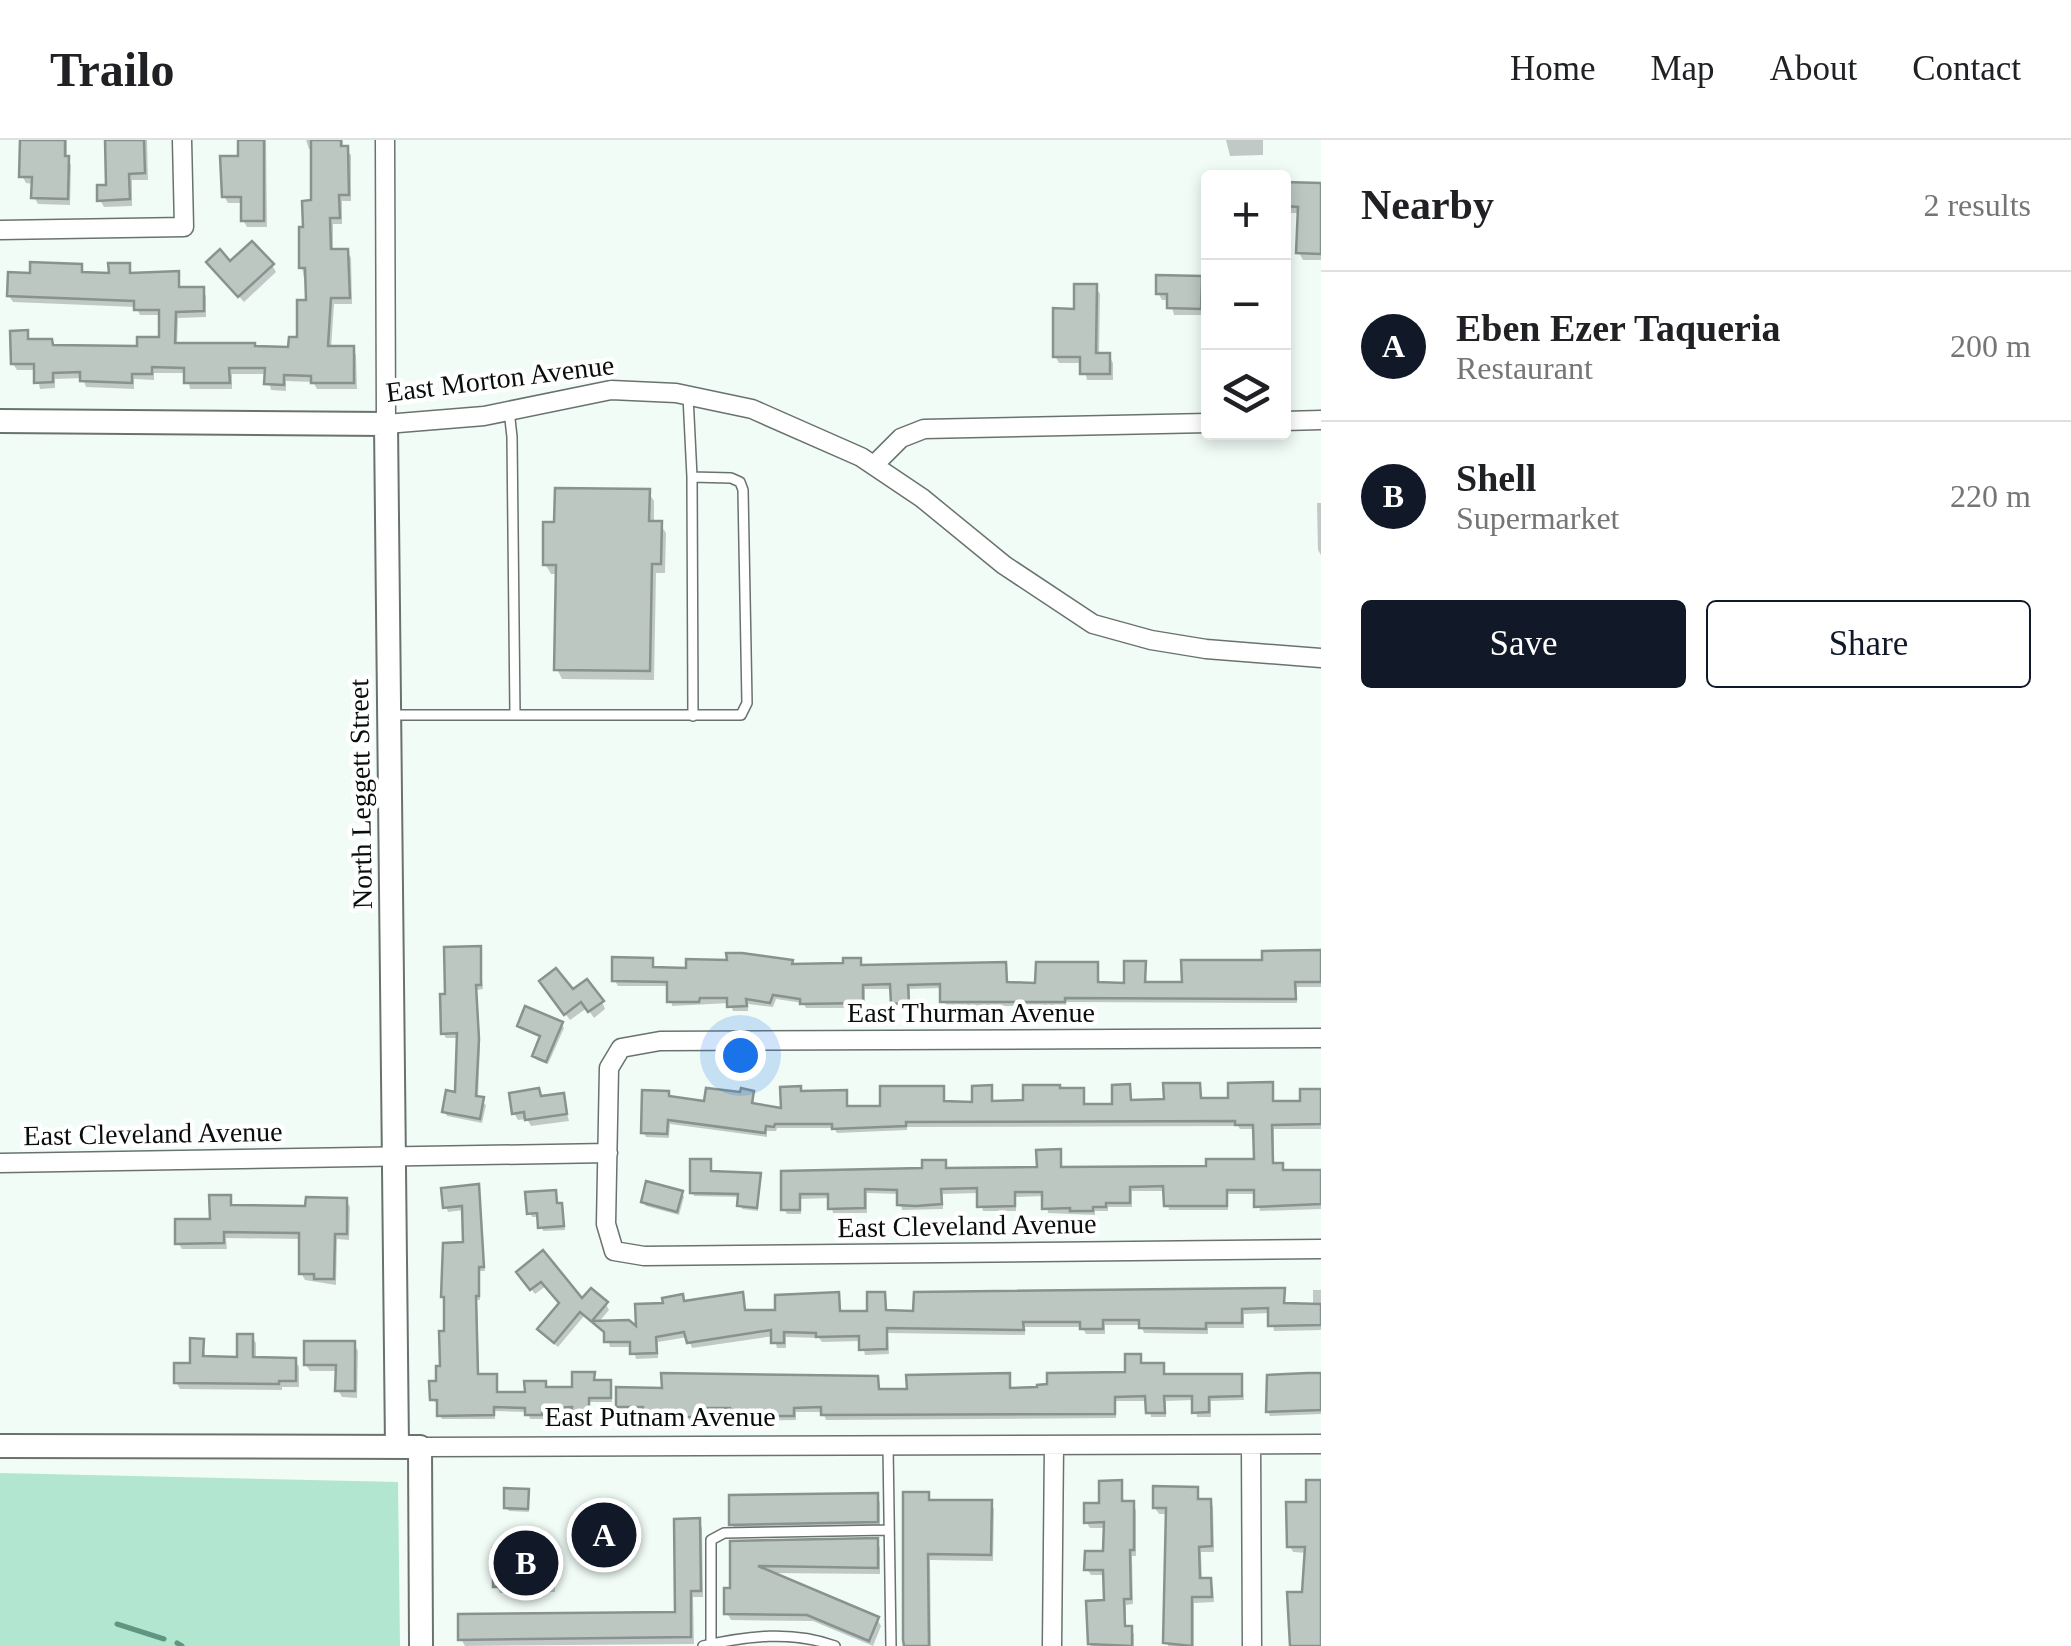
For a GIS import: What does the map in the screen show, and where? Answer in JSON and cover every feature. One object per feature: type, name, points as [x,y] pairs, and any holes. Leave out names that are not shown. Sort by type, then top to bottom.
[{"type":"street","points":[[0,230],[184,227],[182,140]]},
{"type":"street","name":"North Leggett Street","points":[[385,140],[394,1156],[421,1646]]},
{"type":"street","name":"East Morton Avenue","points":[[0,421],[386,424],[484,416],[611,390],[688,396],[752,409],[861,457],[922,498],[1004,565],[1092,624],[1206,650],[1321,658]]},
{"type":"street","points":[[1291,421],[1321,420]]},
{"type":"street","points":[[874,466],[901,438],[924,429],[1201,422]]},
{"type":"street","name":"East Thurman Avenue","points":[[608,1153],[608,1068],[621,1048],[660,1041],[1321,1038]]},
{"type":"street","name":"East Cleveland Avenue","points":[[0,1163],[608,1153],[606,1224],[614,1251],[644,1256],[1321,1249]]},
{"type":"street","name":"East Putnam Avenue","points":[[0,1446],[1321,1444]]},
{"type":"street","points":[[1052,1646],[1054,1445]]},
{"type":"street","points":[[1251,1445],[1252,1646]]},
{"type":"lane","points":[[688,396],[694,716]]},
{"type":"lane","points":[[509,410],[515,715]]},
{"type":"lane","points":[[389,715],[741,715],[746,703],[743,490],[740,482],[731,478],[692,477]]},
{"type":"lane","points":[[888,1446],[890,1646]]},
{"type":"lane","points":[[835,1646],[791,1636],[733,1638],[707,1645],[711,1540],[724,1534],[889,1530]]},
{"type":"green space","points":[[0,1473],[398,1482],[400,1646],[0,1646]]},
{"type":"building","points":[[20,140],[65,140],[65,156],[69,156],[68,199],[31,198],[32,177],[19,177]]},
{"type":"building","points":[[105,140],[144,140],[145,173],[129,174],[130,199],[97,201],[97,185],[106,185]]},
{"type":"building","points":[[238,140],[264,140],[264,221],[241,221],[241,197],[222,197],[220,156],[238,156]]},
{"type":"building","points":[[311,140],[341,140],[341,146],[348,146],[349,195],[339,195],[340,218],[330,218],[331,249],[348,249],[350,298],[331,298],[328,346],[354,346],[354,383],[311,383],[311,376],[284,375],[284,385],[264,384],[265,368],[229,368],[230,383],[184,383],[184,368],[152,367],[152,374],[132,374],[132,383],[80,381],[80,372],[53,373],[53,382],[34,383],[34,364],[11,364],[10,331],[28,330],[28,339],[52,339],[53,345],[137,346],[137,337],[159,337],[159,310],[134,310],[134,301],[7,296],[8,272],[30,273],[30,262],[82,264],[82,272],[109,273],[108,263],[130,263],[130,273],[179,271],[179,287],[204,287],[204,311],[176,312],[175,343],[288,347],[289,337],[297,337],[297,300],[306,300],[305,268],[299,268],[299,227],[303,227],[302,201],[311,200]]},
{"type":"building","points":[[1291,182],[1321,183],[1321,254],[1296,253],[1298,207],[1291,206]]},
{"type":"building","points":[[252,241],[274,264],[238,297],[206,262],[220,249],[230,261]]},
{"type":"building","points":[[1156,275],[1201,276],[1201,309],[1167,308],[1167,294],[1156,294]]},
{"type":"building","points":[[1074,284],[1097,284],[1096,353],[1110,353],[1110,374],[1080,374],[1080,357],[1053,357],[1053,308],[1074,309]]},
{"type":"building","points":[[555,488],[650,489],[649,521],[662,521],[661,564],[652,564],[650,671],[554,670],[556,565],[543,565],[543,522],[554,522]]},
{"type":"building","points":[[481,946],[481,985],[476,985],[476,1096],[484,1097],[480,1119],[442,1112],[446,1090],[455,1092],[457,1033],[441,1034],[440,994],[445,994],[444,947]]},
{"type":"building","points":[[1321,950],[1321,982],[1295,982],[1296,999],[940,1002],[940,984],[908,985],[909,1003],[891,1004],[890,984],[863,985],[863,1003],[800,1004],[800,999],[773,995],[770,1003],[746,999],[747,1006],[727,1007],[727,998],[667,1002],[667,982],[612,981],[612,957],[653,958],[653,967],[686,968],[686,959],[727,960],[726,953],[742,953],[793,960],[792,964],[843,963],[843,958],[861,958],[861,965],[1006,962],[1007,982],[1035,983],[1036,962],[1098,962],[1098,982],[1124,983],[1124,961],[1146,961],[1145,982],[1182,982],[1181,960],[1262,960],[1262,951]]},
{"type":"building","points":[[556,968],[573,989],[587,979],[604,1001],[588,1012],[581,1002],[564,1015],[539,981]]},
{"type":"building","points":[[525,1006],[563,1022],[546,1062],[532,1056],[540,1036],[517,1026]]},
{"type":"building","points":[[1273,1082],[1273,1101],[1300,1101],[1300,1089],[1321,1089],[1321,1124],[1272,1125],[1273,1163],[1283,1163],[1283,1170],[1321,1170],[1321,1204],[1254,1207],[1254,1190],[1227,1190],[1227,1206],[1164,1206],[1163,1186],[1130,1187],[1130,1203],[1106,1203],[1106,1207],[1093,1207],[1093,1211],[1042,1209],[1042,1192],[1015,1192],[1015,1206],[977,1207],[977,1188],[941,1189],[942,1204],[916,1206],[897,1205],[897,1190],[865,1189],[865,1208],[828,1209],[828,1194],[800,1194],[800,1210],[781,1210],[781,1171],[922,1168],[922,1160],[946,1160],[946,1168],[1037,1167],[1036,1150],[1061,1149],[1061,1167],[1206,1166],[1206,1159],[1254,1159],[1253,1125],[1235,1125],[1235,1121],[906,1122],[906,1126],[832,1129],[832,1124],[775,1124],[766,1126],[765,1133],[668,1120],[667,1134],[641,1133],[642,1090],[669,1091],[669,1096],[704,1101],[706,1088],[740,1092],[741,1088],[754,1091],[752,1103],[781,1108],[780,1087],[801,1086],[801,1091],[847,1090],[847,1106],[880,1106],[880,1086],[944,1086],[944,1101],[972,1102],[972,1086],[992,1085],[992,1101],[1023,1100],[1023,1085],[1060,1085],[1084,1088],[1084,1104],[1112,1104],[1112,1085],[1130,1084],[1131,1100],[1164,1099],[1163,1083],[1200,1083],[1201,1098],[1228,1098],[1228,1083]]},
{"type":"building","points":[[539,1088],[541,1096],[564,1093],[567,1114],[525,1120],[524,1112],[512,1114],[509,1093]]},
{"type":"building","points":[[690,1159],[711,1159],[711,1171],[761,1173],[757,1208],[737,1206],[738,1194],[690,1193]]},
{"type":"building","points":[[646,1181],[683,1191],[677,1212],[641,1202]]},
{"type":"building","points":[[479,1184],[484,1267],[479,1267],[476,1296],[478,1374],[497,1374],[497,1392],[525,1392],[524,1381],[546,1381],[546,1387],[572,1387],[572,1372],[595,1372],[594,1380],[611,1380],[611,1398],[589,1398],[589,1413],[571,1413],[572,1407],[542,1408],[542,1415],[525,1415],[525,1408],[494,1407],[494,1415],[437,1416],[437,1400],[430,1400],[429,1381],[436,1381],[436,1366],[440,1366],[439,1331],[444,1331],[443,1243],[463,1242],[462,1206],[443,1208],[441,1188]]},
{"type":"building","points":[[556,1190],[557,1203],[562,1203],[564,1226],[538,1228],[537,1213],[527,1214],[525,1192]]},
{"type":"building","points":[[209,1195],[231,1195],[231,1205],[305,1206],[306,1197],[347,1198],[347,1234],[335,1234],[334,1279],[299,1274],[299,1233],[224,1232],[224,1243],[175,1244],[175,1219],[210,1219]]},
{"type":"building","points":[[543,1250],[582,1298],[591,1288],[608,1302],[592,1321],[629,1320],[636,1326],[635,1304],[663,1303],[662,1298],[683,1294],[684,1301],[743,1292],[745,1310],[775,1310],[775,1295],[839,1292],[840,1311],[867,1311],[867,1292],[885,1292],[886,1310],[913,1311],[914,1292],[1269,1288],[1285,1288],[1284,1303],[1321,1304],[1321,1325],[1268,1326],[1268,1308],[1242,1309],[1242,1323],[1206,1323],[1206,1329],[1139,1328],[1139,1320],[1103,1320],[1103,1329],[1080,1329],[1080,1322],[1023,1322],[1024,1330],[887,1328],[887,1349],[859,1350],[859,1336],[816,1337],[816,1333],[784,1332],[784,1343],[771,1343],[771,1330],[687,1343],[684,1332],[656,1337],[657,1353],[630,1354],[630,1342],[604,1342],[604,1332],[580,1312],[554,1343],[537,1329],[559,1303],[541,1282],[530,1290],[516,1272]]},
{"type":"building","points":[[237,1334],[253,1334],[253,1357],[296,1358],[296,1381],[174,1383],[174,1363],[190,1363],[190,1338],[204,1339],[203,1356],[237,1357]]},
{"type":"building","points":[[304,1341],[355,1341],[355,1391],[335,1391],[336,1365],[304,1365]]},
{"type":"building","points":[[1125,1354],[1141,1354],[1141,1363],[1164,1363],[1164,1374],[1242,1374],[1242,1396],[1209,1397],[1209,1412],[1192,1413],[1192,1396],[1164,1396],[1165,1413],[1146,1413],[1145,1396],[1115,1397],[1115,1414],[821,1415],[821,1407],[794,1408],[794,1416],[730,1416],[730,1408],[703,1408],[703,1417],[685,1417],[685,1413],[643,1417],[643,1407],[616,1407],[616,1387],[662,1388],[661,1373],[878,1376],[879,1389],[907,1389],[906,1375],[1010,1373],[1010,1388],[1037,1387],[1047,1384],[1047,1373],[1125,1372]]},
{"type":"building","points":[[1321,1373],[1321,1410],[1266,1412],[1267,1375]]},
{"type":"building","points":[[1122,1480],[1122,1501],[1134,1501],[1131,1599],[1124,1599],[1125,1626],[1132,1626],[1132,1646],[1088,1644],[1086,1601],[1104,1600],[1103,1570],[1084,1570],[1085,1551],[1103,1551],[1104,1522],[1084,1523],[1084,1503],[1099,1503],[1099,1481]]},
{"type":"building","points":[[1306,1480],[1321,1480],[1321,1646],[1290,1646],[1287,1592],[1302,1592],[1305,1547],[1287,1547],[1286,1502],[1306,1502]]},
{"type":"building","points":[[1153,1486],[1198,1487],[1198,1499],[1211,1499],[1212,1546],[1199,1547],[1200,1578],[1211,1578],[1212,1597],[1192,1597],[1192,1646],[1163,1643],[1166,1508],[1153,1508]]},
{"type":"building","points":[[504,1488],[529,1489],[528,1509],[504,1508]]},
{"type":"building","points":[[903,1492],[929,1492],[929,1500],[992,1500],[991,1555],[928,1554],[929,1646],[904,1646]]},
{"type":"building","points":[[878,1493],[878,1522],[729,1525],[729,1495]]},
{"type":"building","points":[[700,1518],[701,1591],[691,1591],[691,1637],[458,1640],[458,1614],[675,1612],[674,1519]]},
{"type":"building","points":[[617,1522],[618,1551],[584,1552],[583,1523]]},
{"type":"building","points":[[878,1538],[878,1568],[758,1566],[879,1617],[869,1641],[807,1615],[724,1614],[724,1588],[730,1588],[730,1541]]},
{"type":"building","points":[[552,1547],[553,1586],[493,1587],[493,1548]]},
{"type":"waterway","points":[[117,1624],[164,1639]]},
{"type":"waterway","points":[[177,1643],[182,1646]]},
{"type":"place","name":"Eben Ezer Taqueria","points":[[604,1535]]},
{"type":"place","name":"Shell","points":[[526,1563]]}]
